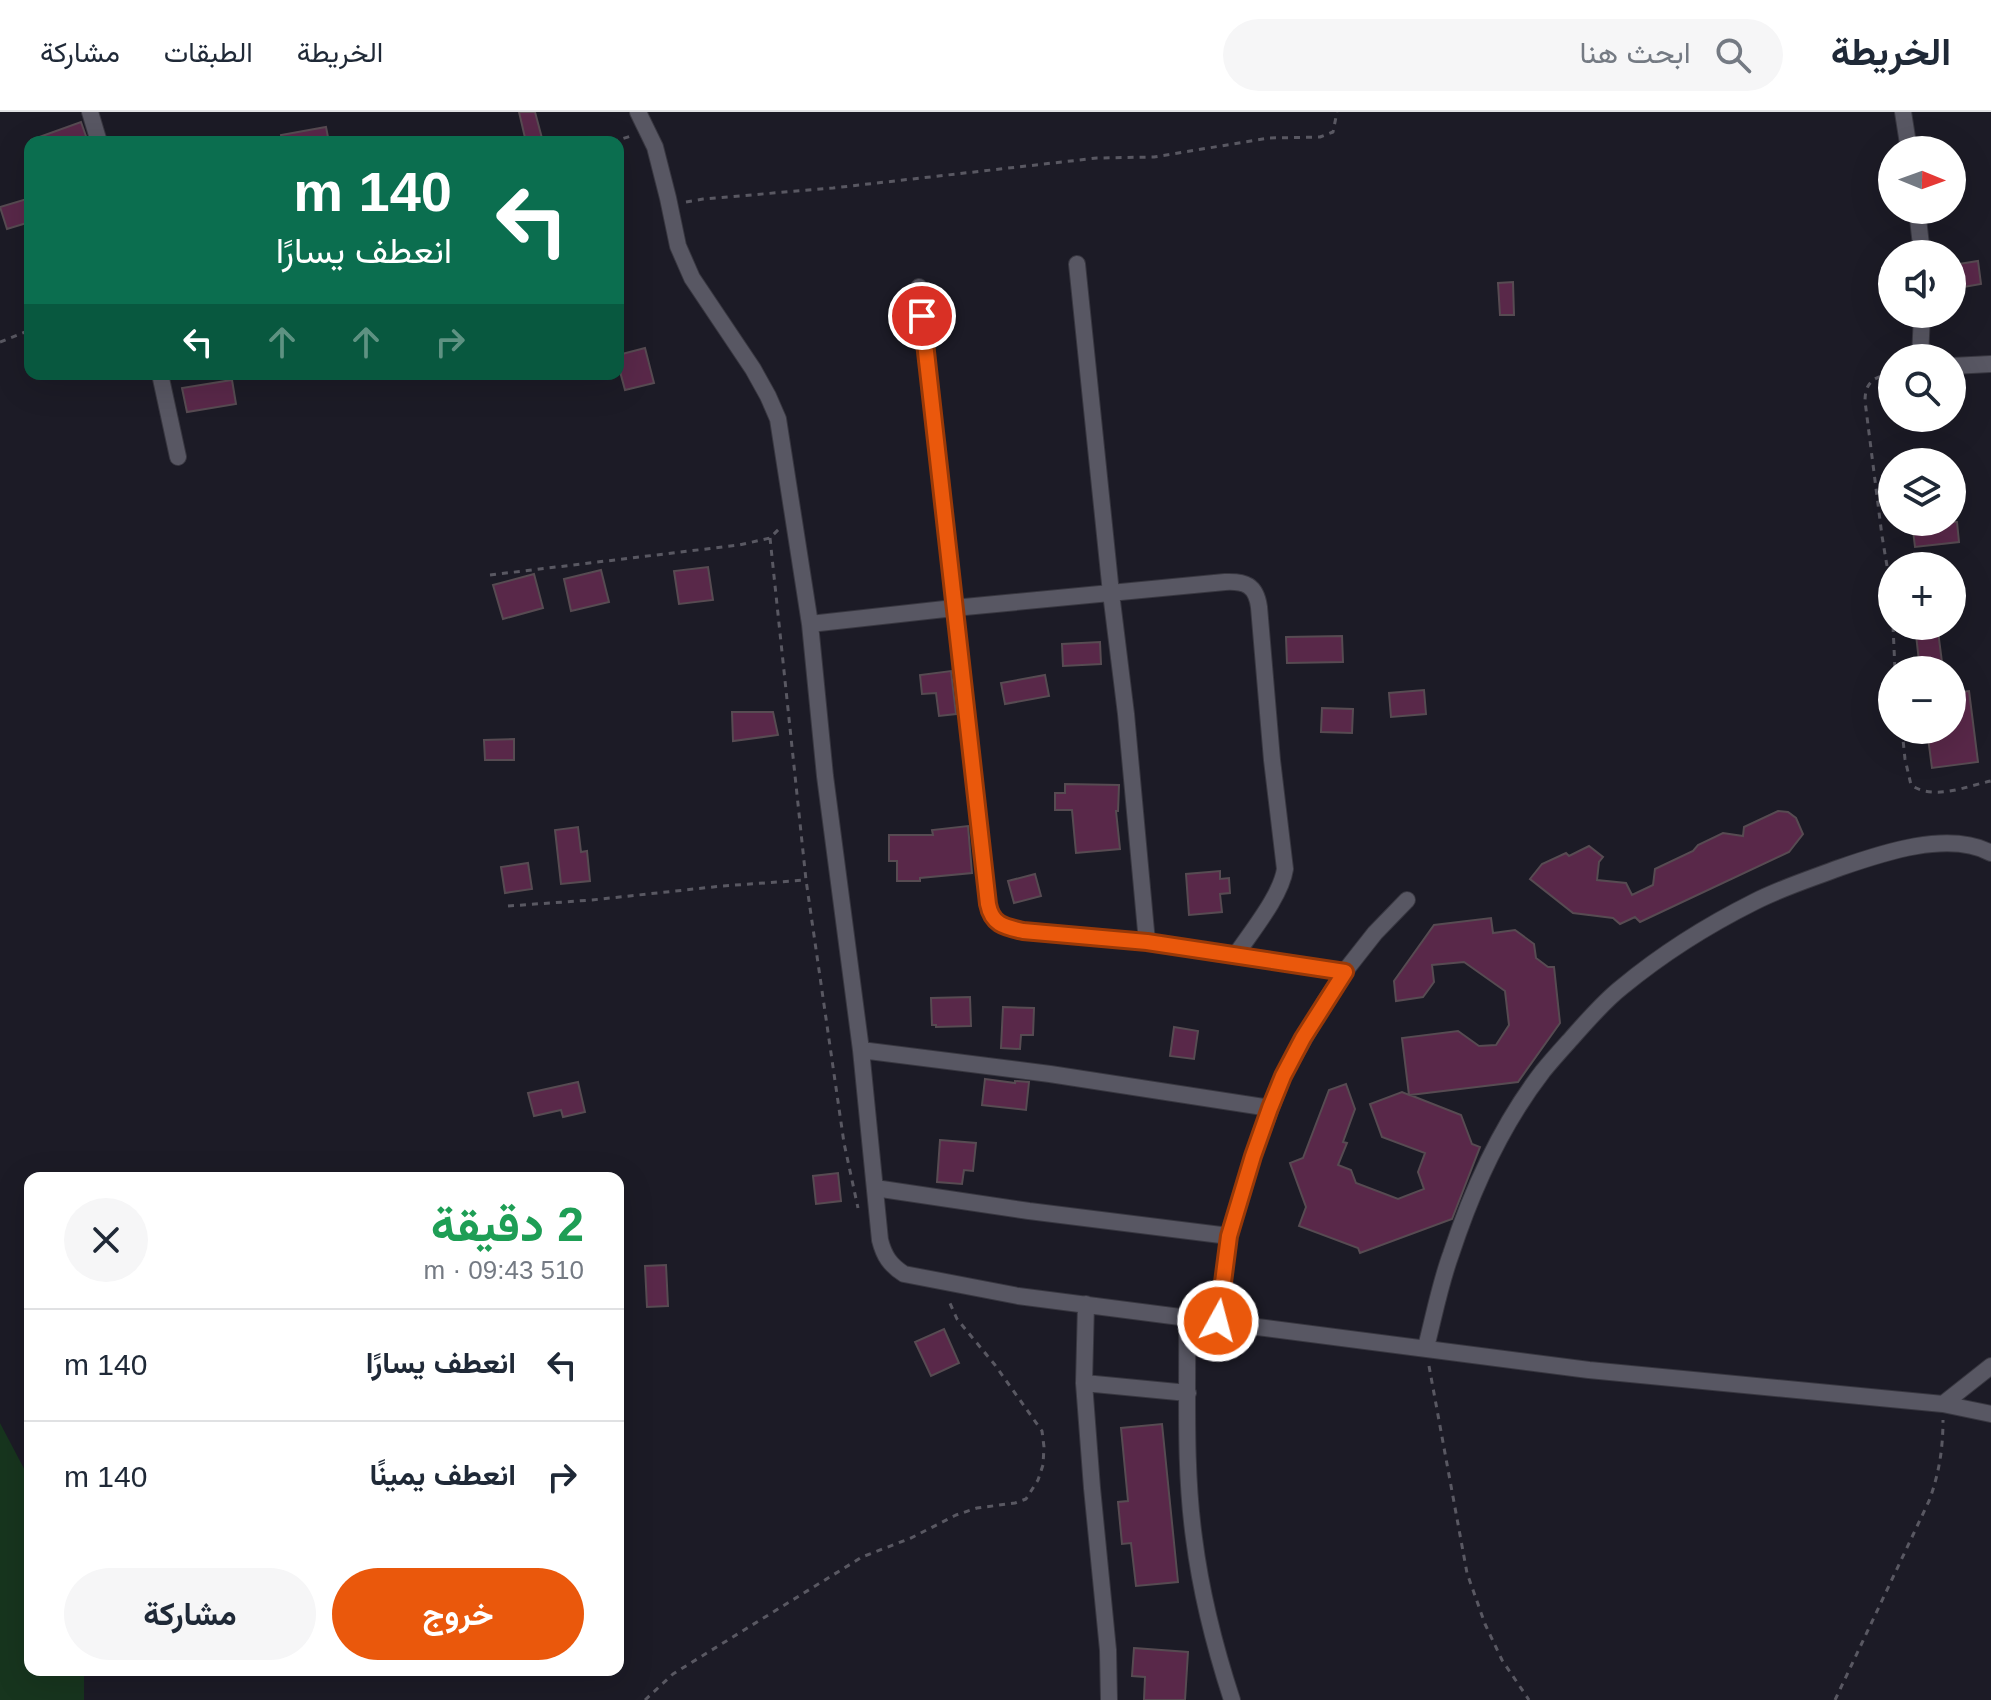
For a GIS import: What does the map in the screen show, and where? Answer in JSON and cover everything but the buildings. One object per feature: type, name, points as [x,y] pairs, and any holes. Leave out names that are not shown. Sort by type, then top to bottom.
[{"type":"street","points":[[90,112],[97,136]]},
{"type":"street","points":[[638,112],[655,147],[678,246],[692,278],[753,369],[778,419],[810,624],[825,776],[861,1050],[880,1240],[884,1256],[895,1269],[904,1274],[1018,1296],[1589,1370],[1943,1404],[1991,1414]]},
{"type":"street","points":[[1903,112],[1907,136]]},
{"type":"street","points":[[1077,264],[1126,714],[1147,942]]},
{"type":"street","points":[[919,287],[988,904],[993,919],[1005,928],[1023,931],[1147,942],[1345,972]]},
{"type":"street","points":[[1966,365],[1991,364]]},
{"type":"street","points":[[161,380],[178,457]]},
{"type":"street","points":[[810,624],[1236,581],[1250,585],[1258,598],[1285,869],[1273,899],[1235,956]]},
{"type":"street","points":[[1426,1347],[1450,1256],[1475,1189],[1510,1121],[1543,1072],[1620,988],[1712,925],[1754,902],[1823,874],[1909,848],[1940,844],[1959,843],[1991,853]]},
{"type":"street","points":[[1218,1321],[1229,1236],[1253,1156],[1283,1076],[1345,972],[1375,933],[1407,900]]},
{"type":"street","points":[[861,1050],[1050,1074],[1270,1108]]},
{"type":"street","points":[[875,1188],[1229,1236]]},
{"type":"street","points":[[1086,1304],[1084,1383],[1108,1650],[1109,1700]]},
{"type":"street","points":[[1187,1317],[1189,1469],[1194,1538],[1218,1653],[1232,1700]]},
{"type":"street","points":[[1943,1404],[1991,1366]]},
{"type":"street","points":[[1084,1383],[1188,1393]]},
{"type":"path","points":[[670,206],[703,199],[833,188],[1097,158],[1175,154],[1269,138],[1320,137],[1333,132],[1337,112]]},
{"type":"path","points":[[624,138],[646,131]]},
{"type":"path","points":[[0,342],[24,332]]},
{"type":"path","points":[[1878,376],[1869,383],[1865,392],[1885,552]]},
{"type":"path","points":[[490,575],[739,545],[770,538],[793,514]]},
{"type":"path","points":[[770,538],[806,880],[844,1143],[859,1211]]},
{"type":"path","points":[[1903,744],[1911,785],[1918,789],[1944,792],[1991,781]]},
{"type":"path","points":[[508,906],[806,880]]},
{"type":"path","points":[[645,1700],[673,1674],[862,1557],[967,1512],[1026,1499],[1043,1465],[1042,1431],[995,1365],[957,1319],[941,1282]]},
{"type":"path","points":[[1426,1347],[1467,1573],[1502,1660],[1529,1700]]},
{"type":"path","points":[[1835,1700],[1899,1568],[1938,1478],[1943,1443],[1943,1404]]},
{"type":"green space","points":[[0,1423],[24,1469],[24,1676],[84,1676],[84,1700],[0,1700]]},
{"type":"route","points":[[922,316],[988,904],[993,919],[1005,928],[1023,931],[1147,942],[1345,972],[1303,1038],[1270,1108],[1229,1236],[1218,1321]]}]
